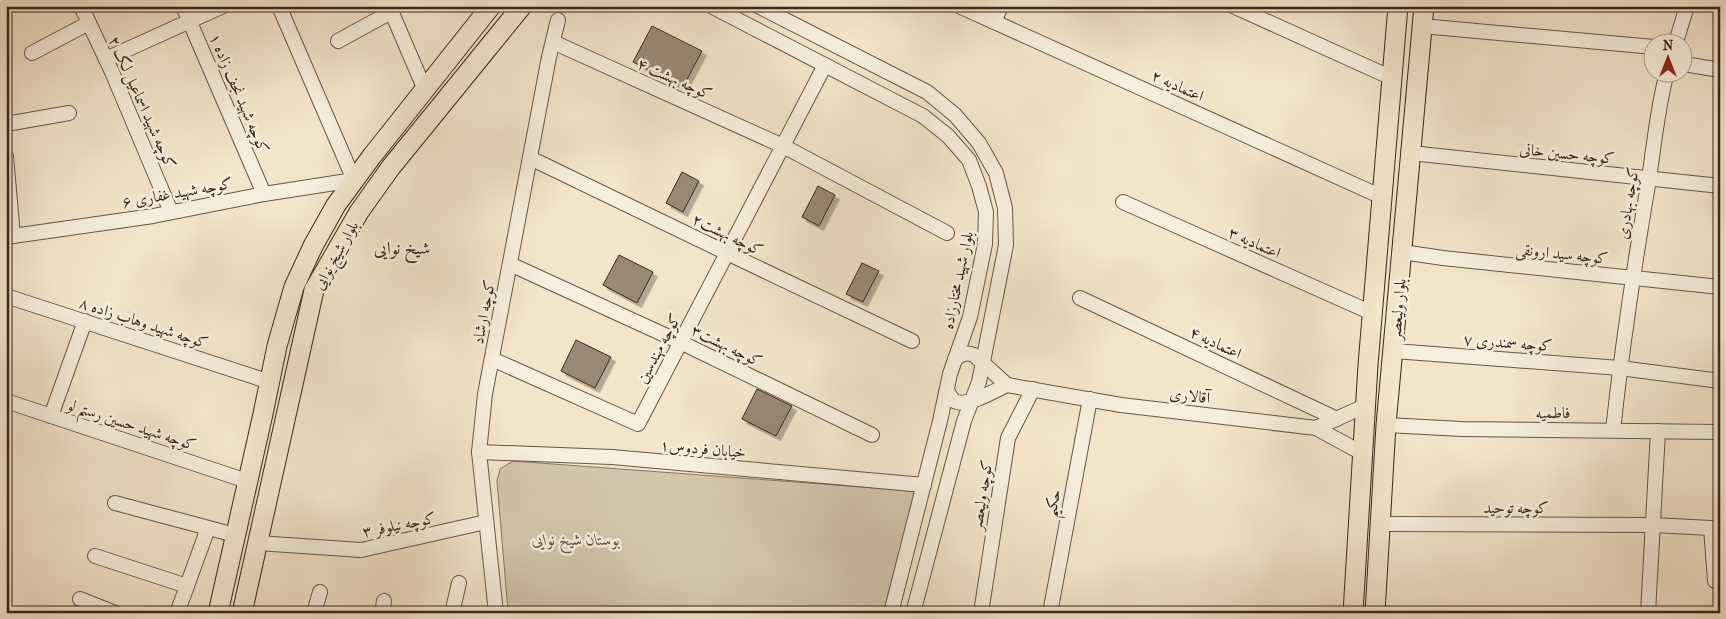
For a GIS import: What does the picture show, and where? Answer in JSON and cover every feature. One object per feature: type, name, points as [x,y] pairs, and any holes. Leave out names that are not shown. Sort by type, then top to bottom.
[{"type":"main road","name":"بلوار شیخ نوایی","points":[[218,613],[277,346],[294,287],[313,246],[336,205],[491,6]]},
{"type":"main road","name":"بلوار شیخ نوایی","points":[[242,613],[314,290],[359,212],[391,167],[522,6]]},
{"type":"main road","name":"بلوار ولیعصر","points":[[1353,613],[1365,406],[1398,6]]},
{"type":"main road","name":"بلوار ولیعصر","points":[[1375,613],[1386,425],[1424,6]]},
{"type":"main road","points":[[1356,587],[1377,589]]},
{"type":"street","name":"کوچه شهید اسماعیل لک ۲","points":[[81,6],[172,212]]},
{"type":"street","name":"کوچه شهید نجف زاده ۱","points":[[183,6],[264,194]]},
{"type":"street","points":[[106,59],[223,6]]},
{"type":"street","points":[[280,6],[354,180]]},
{"type":"street","name":"بلوار شهید مختارزاده","points":[[712,6],[923,116],[948,136],[969,160],[979,186],[986,212],[985,244],[970,317],[955,359],[891,613]]},
{"type":"street","points":[[758,6],[927,92],[955,115],[979,143],[996,173],[1005,208],[1006,245],[979,382],[964,421],[913,613]]},
{"type":"street","name":"اعتمادیه ۲","points":[[959,6],[1382,197]]},
{"type":"street","points":[[994,22],[1001,6]]},
{"type":"street","points":[[1233,6],[1392,78]]},
{"type":"street","points":[[1679,32],[1687,6]]},
{"type":"street","points":[[338,41],[390,9],[425,90]]},
{"type":"street","name":"کوچه ارشاد","points":[[496,613],[479,452],[485,394],[558,20]]},
{"type":"street","points":[[32,53],[89,23]]},
{"type":"street","points":[[1422,26],[1644,46]]},
{"type":"street","name":"کوچه بهشت ۴","points":[[553,42],[783,146],[948,233]]},
{"type":"street","name":"کوچه مهندسین","points":[[492,360],[638,424],[825,65]]},
{"type":"street","points":[[1694,66],[1720,70]]},
{"type":"street","name":"کوچه بهادری","points":[[1613,430],[1632,277],[1649,179],[1659,103],[1664,82]]},
{"type":"street","points":[[6,124],[69,113]]},
{"type":"street","name":"کوچه حسین خانی","points":[[1411,153],[1720,186]]},
{"type":"street","points":[[6,156],[10,236]]},
{"type":"street","name":"کوچه بهشت۲","points":[[530,158],[912,341]]},
{"type":"street","name":"کوچه شهید غفاری ۶","points":[[10,236],[172,212],[264,194],[354,180]]},
{"type":"street","name":"اعتمادیه ۳","points":[[1123,202],[1372,313]]},
{"type":"street","name":"کوچه سید ارونقی","points":[[1402,252],[1720,287]]},
{"type":"street","name":"کوچه بهشت۳","points":[[510,264],[680,342],[872,435]]},
{"type":"street","name":"کوچه شهید وهاب زاده ۸","points":[[6,296],[270,382]]},
{"type":"street","name":"اعتمادیه ۴","points":[[1080,298],[1337,419]]},
{"type":"street","points":[[51,416],[85,321]]},
{"type":"street","name":"کوچه سمندری ۷","points":[[1394,351],[1620,368],[1720,381]]},
{"type":"street","points":[[947,390],[953,399],[958,402],[972,401],[1007,385],[974,355],[968,353],[955,359]]},
{"type":"street","name":"آقالاری","points":[[1007,385],[1121,404],[1316,428]]},
{"type":"street","name":"کوچه ولیعصر","points":[[981,613],[1008,438],[1033,389]]},
{"type":"street","name":"حکیم","points":[[1050,613],[1090,399]]},
{"type":"street","name":"کوچه شهید حسین رستم لو","points":[[6,401],[247,481]]},
{"type":"street","points":[[1316,428],[1365,406]]},
{"type":"street","name":"فاطمیه","points":[[1386,425],[1462,429],[1720,432]]},
{"type":"street","points":[[1316,428],[1362,453]]},
{"type":"street","points":[[1648,613],[1658,430]]},
{"type":"street","name":"خیابان فردوس۱","points":[[479,452],[612,457],[924,485]]},
{"type":"street","points":[[115,503],[235,536]]},
{"type":"street","name":"کوچه نیلوفر ۳","points":[[258,543],[361,550],[486,522]]},
{"type":"street","name":"کوچه توحید","points":[[1380,524],[1653,525],[1711,528],[1716,554]]},
{"type":"street","points":[[177,613],[208,528]]},
{"type":"street","points":[[1715,580],[1716,554]]},
{"type":"street","points":[[95,556],[187,586]]},
{"type":"street","points":[[452,613],[459,583]]},
{"type":"street","points":[[314,613],[320,592]]},
{"type":"street","points":[[80,599],[115,613]]},
{"type":"green space","name":"بوستان شیخ نوایی","points":[[513,461],[916,491],[883,613],[538,613],[508,611],[497,481],[500,469]]},
{"type":"building","points":[[652,26],[702,51],[683,87],[633,62]]},
{"type":"building","points":[[682,172],[699,181],[683,212],[666,203]]},
{"type":"building","points":[[818,186],[835,195],[819,226],[802,217]]},
{"type":"building","points":[[619,255],[653,272],[637,303],[603,285]]},
{"type":"building","points":[[862,263],[879,271],[863,302],[846,294]]},
{"type":"building","points":[[576,340],[611,357],[595,388],[561,371]]},
{"type":"building","points":[[757,389],[792,406],[776,436],[742,419]]},
{"type":"district","name":"شیخ نوایی","points":[[402,248]]}]
